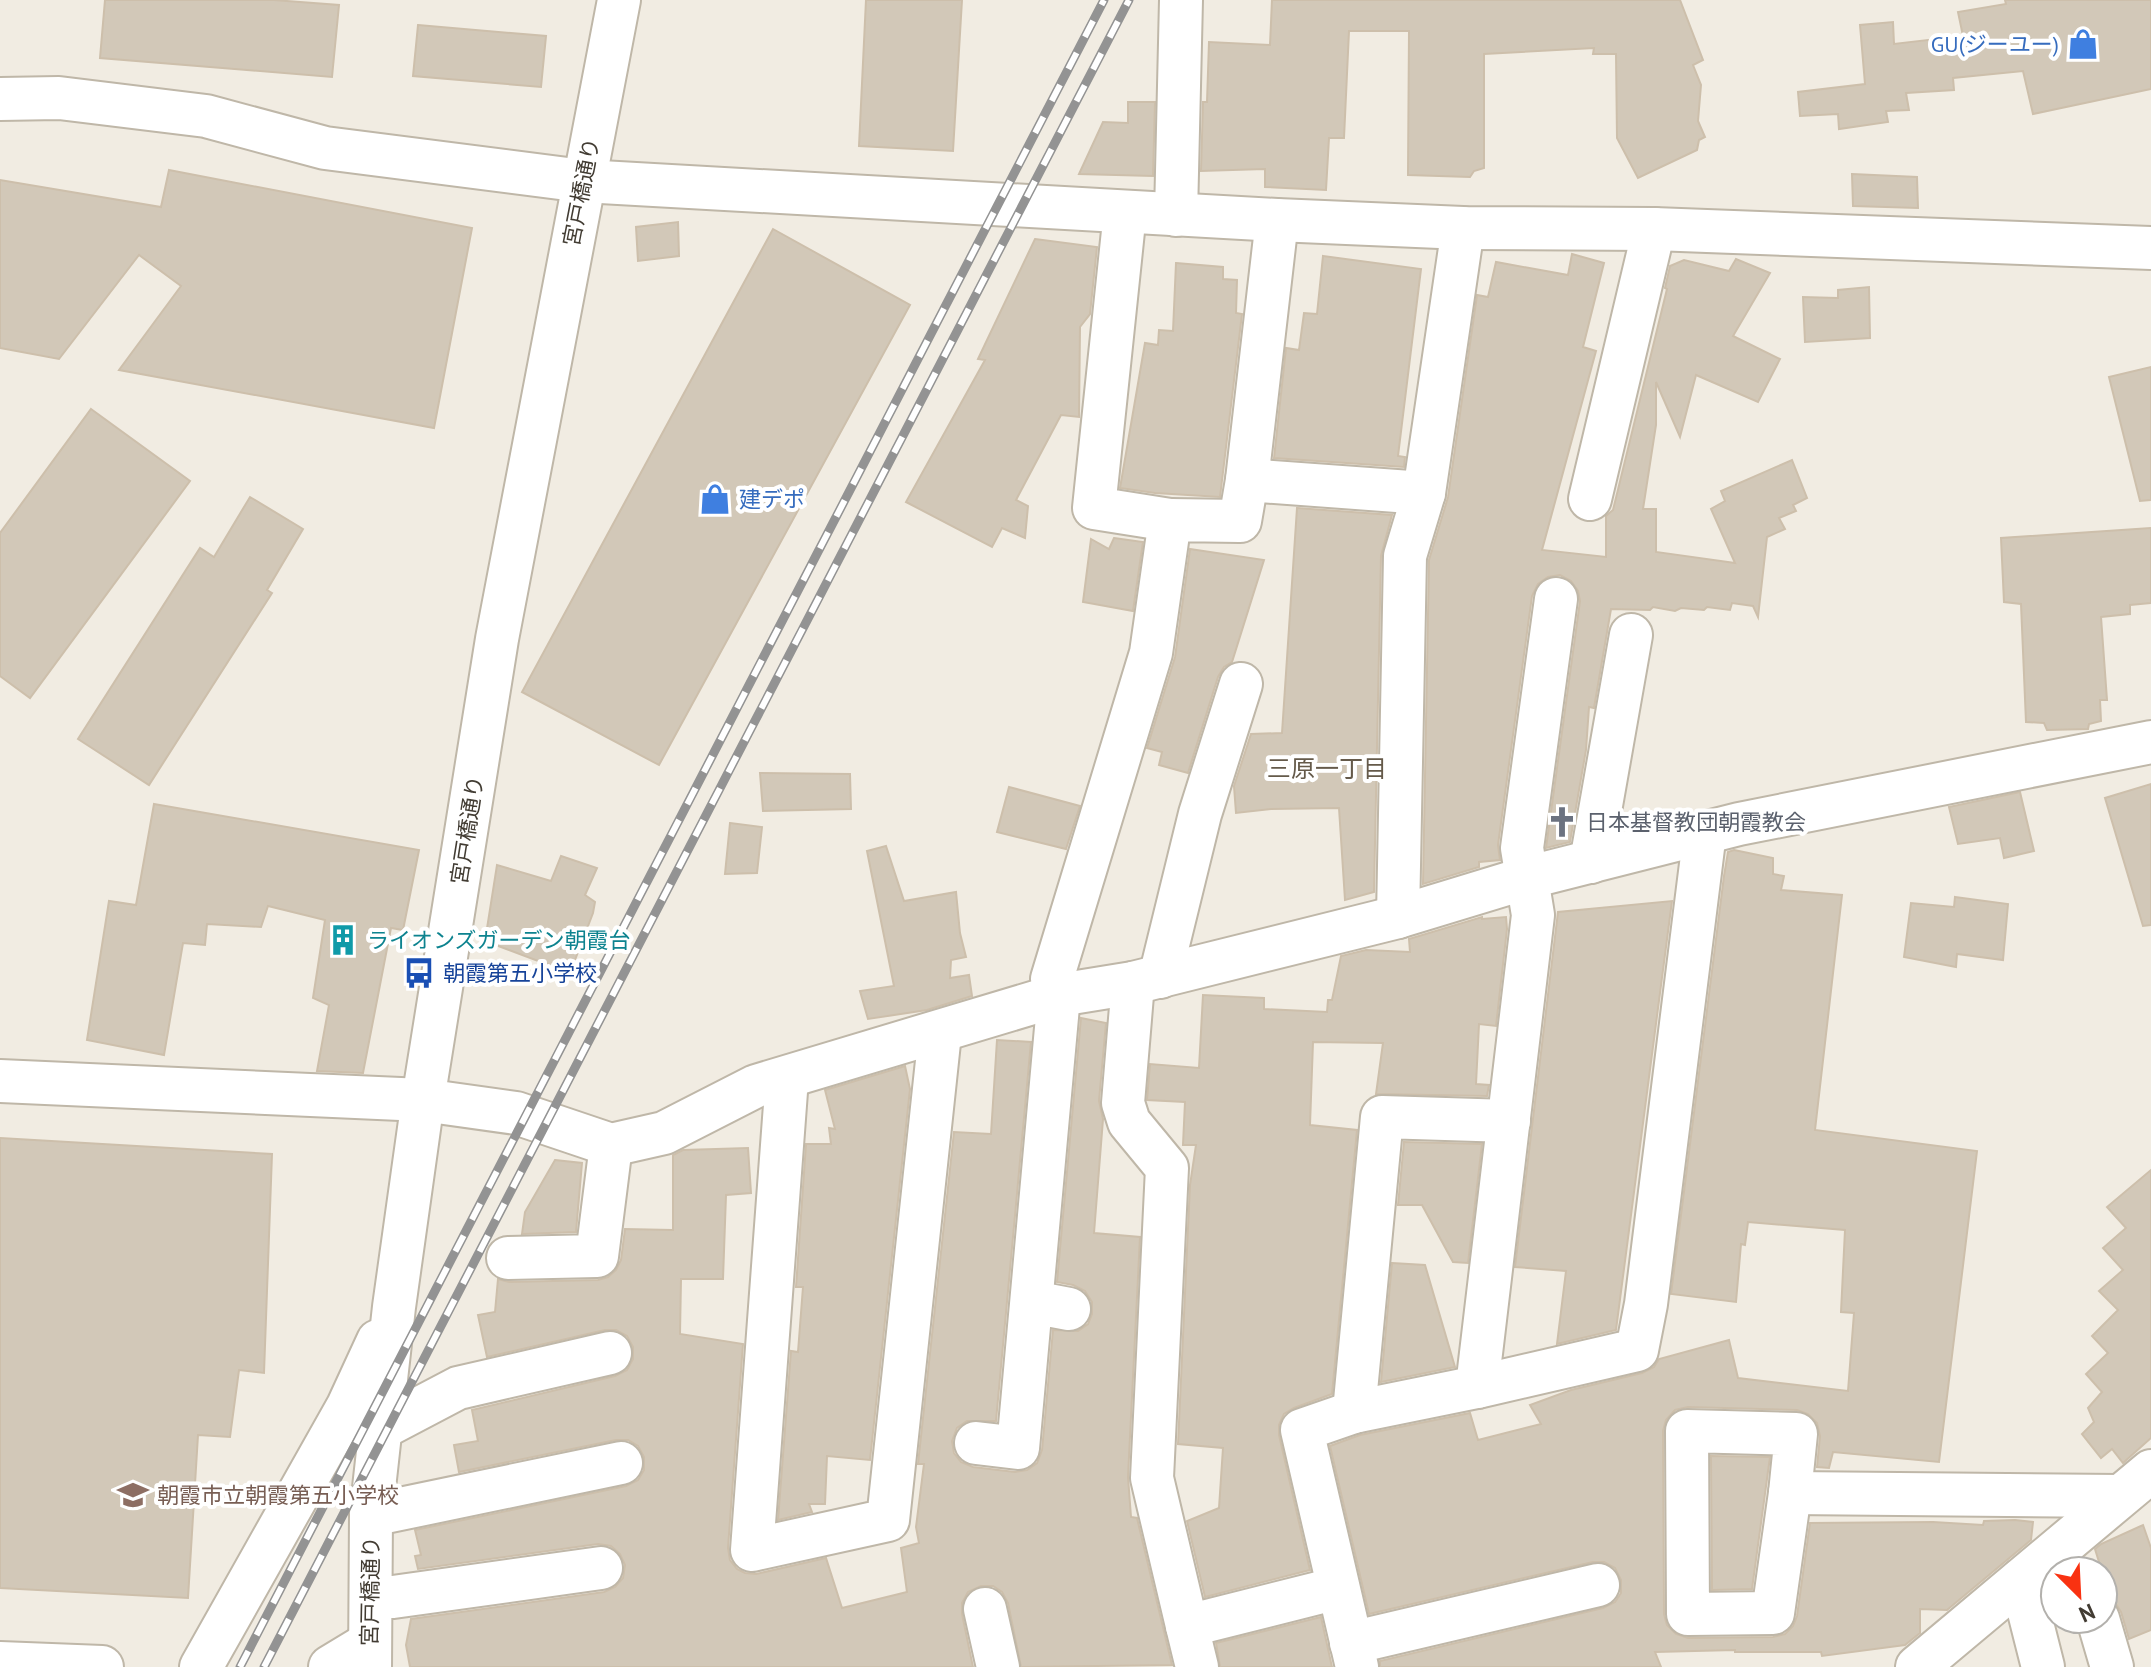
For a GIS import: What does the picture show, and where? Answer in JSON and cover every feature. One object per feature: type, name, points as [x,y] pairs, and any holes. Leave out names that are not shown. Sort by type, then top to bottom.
[{"type":"street","points":[[610,0],[619,0]]},
{"type":"street","name":"宮戸橋通り","points":[[369,1656],[371,1515],[394,1307],[423,1100],[497,639],[619,0]]},
{"type":"street","points":[[1176,215],[1181,0]]},
{"type":"street","points":[[0,99],[59,98],[206,116],[325,148],[583,181],[1463,228],[1654,229],[2151,248]]},
{"type":"street","points":[[1125,212],[1094,508],[1170,520],[1240,521],[1277,220]]},
{"type":"street","points":[[1398,917],[1405,556],[1424,493],[1463,228]]},
{"type":"street","points":[[1590,499],[1654,229]]},
{"type":"street","points":[[1247,480],[1424,493]]},
{"type":"street","points":[[976,1443],[1018,1448],[1051,1305],[1059,995],[1052,979],[1151,653],[1170,520]]},
{"type":"street","points":[[1477,1387],[1533,915],[1522,848],[1556,599]]},
{"type":"street","points":[[1591,862],[1631,635]]},
{"type":"street","points":[[1197,1667],[1152,1478],[1167,1168],[1129,1122],[1123,1103],[1146,980],[1241,684]]},
{"type":"street","points":[[0,1081],[423,1100],[516,1113],[611,1145],[664,1133],[756,1086],[1059,995],[1146,980],[1398,917],[1526,878],[1705,832],[2151,742]]},
{"type":"street","points":[[1598,1585],[1354,1655],[1302,1430],[1354,1412],[1637,1350],[1673,1101],[1705,832]]},
{"type":"street","points":[[787,1078],[752,1550],[888,1520],[940,1033]]},
{"type":"street","points":[[1354,1412],[1382,1117],[1509,1121]]},
{"type":"street","points":[[508,1258],[597,1256],[611,1145]]},
{"type":"street","points":[[201,1667],[348,1406],[394,1307]]},
{"type":"street","points":[[380,1429],[458,1388],[610,1353]]},
{"type":"street","points":[[1687,1431],[1796,1434],[1790,1493],[1773,1613],[1688,1614],[1687,1431]]},
{"type":"street","points":[[371,1515],[621,1463]]},
{"type":"street","points":[[1790,1493],[2136,1483]]},
{"type":"street","points":[[1927,1664],[2021,1580],[2079,1554],[2136,1483]]},
{"type":"street","points":[[371,1597],[393,1597],[601,1568]]},
{"type":"street","points":[[2021,1580],[2043,1667]]},
{"type":"street","points":[[1187,1626],[1338,1588]]},
{"type":"street","points":[[985,1609],[998,1667]]},
{"type":"street","points":[[2103,1635],[2112,1667]]},
{"type":"street","points":[[330,1667],[369,1656]]},
{"type":"street","points":[[0,1663],[102,1667]]},
{"type":"building","points":[[105,0],[274,0],[339,5],[332,77],[100,58]]},
{"type":"building","points":[[866,0],[962,0],[953,151],[859,146]]},
{"type":"building","points":[[1272,0],[1680,0],[1703,60],[1693,65],[1701,85],[1698,121],[1705,137],[1699,140],[1697,150],[1638,178],[1617,138],[1616,54],[1593,54],[1594,48],[1484,54],[1484,168],[1474,171],[1470,177],[1408,175],[1409,31],[1349,31],[1344,138],[1329,138],[1326,190],[1265,187],[1265,169],[1201,171],[1209,42],[1270,45]]},
{"type":"building","points":[[2005,0],[2151,0],[2151,89],[2033,114],[2023,71],[1953,78],[1954,90],[1906,93],[1909,110],[1886,111],[1888,122],[1839,129],[1838,114],[1800,116],[1798,92],[1865,84],[1860,25],[1893,22],[1894,44],[1963,36],[1958,12],[2006,4]]},
{"type":"building","points":[[418,25],[546,36],[541,87],[413,76]]},
{"type":"building","points":[[1128,102],[1155,102],[1153,176],[1079,174],[1103,122],[1128,123]]},
{"type":"building","points":[[169,170],[472,228],[434,428],[119,370],[181,286],[139,255],[59,359],[0,348],[0,180],[161,207]]},
{"type":"building","points":[[1852,174],[1917,177],[1918,208],[1853,206]]},
{"type":"building","points":[[678,222],[679,256],[638,261],[636,227]]},
{"type":"building","name":"建デポ","points":[[773,229],[910,305],[659,765],[522,692]]},
{"type":"building","points":[[1035,239],[1097,247],[1090,314],[1080,327],[1079,417],[1061,415],[1016,500],[1028,506],[1025,538],[1002,528],[992,547],[906,502],[985,360],[978,359]]},
{"type":"building","points":[[1572,254],[1604,263],[1583,347],[1596,351],[1542,550],[1606,557],[1606,516],[1613,510],[1670,266],[1684,260],[1729,271],[1736,259],[1770,273],[1733,336],[1780,359],[1758,402],[1696,375],[1680,437],[1656,382],[1656,425],[1643,509],[1656,509],[1656,552],[1735,563],[1711,509],[1725,501],[1721,491],[1792,460],[1807,498],[1793,505],[1796,511],[1779,518],[1785,529],[1767,537],[1758,617],[1753,606],[1732,603],[1730,610],[1707,607],[1704,610],[1681,608],[1675,611],[1653,607],[1650,610],[1611,609],[1594,708],[1589,707],[1586,750],[1570,842],[1546,848],[1580,601],[1571,581],[1560,575],[1548,577],[1538,584],[1532,596],[1498,845],[1500,860],[1479,862],[1479,867],[1423,884],[1429,560],[1448,497],[1477,295],[1488,297],[1496,262],[1568,275]]},
{"type":"building","points":[[1323,256],[1421,269],[1398,456],[1405,457],[1404,467],[1274,458],[1286,348],[1299,350],[1304,313],[1317,314]]},
{"type":"building","points":[[1176,263],[1223,267],[1223,279],[1237,280],[1236,313],[1242,314],[1220,497],[1120,488],[1145,343],[1158,345],[1159,330],[1173,331]]},
{"type":"building","points":[[1869,287],[1870,338],[1805,342],[1803,297],[1838,298],[1838,290]]},
{"type":"building","points":[[2151,367],[2151,500],[2140,501],[2109,377]]},
{"type":"building","points":[[91,409],[190,481],[30,698],[0,676],[0,533]]},
{"type":"building","points":[[250,497],[303,529],[267,590],[272,593],[149,785],[78,739],[200,548],[214,557]]},
{"type":"building","points":[[1297,508],[1392,515],[1381,556],[1374,892],[1345,900],[1339,808],[1236,813],[1234,786],[1251,734],[1282,733]]},
{"type":"building","points":[[2151,528],[2151,603],[2130,605],[2130,614],[2101,617],[2107,700],[2100,700],[2101,721],[2089,724],[2088,729],[2047,730],[2044,723],[2026,722],[2021,604],[2004,602],[2001,538]]},
{"type":"building","points":[[1114,538],[1143,542],[1133,611],[1083,602],[1091,539],[1109,549]]},
{"type":"building","points":[[1190,549],[1264,560],[1232,662],[1224,667],[1218,677],[1188,773],[1159,765],[1162,752],[1147,748],[1175,657]]},
{"type":"building","points":[[760,773],[850,774],[851,809],[763,811]]},
{"type":"building","points":[[2151,784],[2151,925],[2143,926],[2105,798]]},
{"type":"building","points":[[1009,787],[1080,806],[1066,849],[997,832]]},
{"type":"building","points":[[2020,792],[2034,851],[2004,858],[2000,838],[1958,844],[1949,807]]},
{"type":"building","name":"ライオンズガーデン朝霞台","points":[[154,804],[419,850],[403,930],[391,928],[363,1073],[317,1071],[329,1005],[313,998],[325,920],[268,906],[261,927],[207,924],[205,945],[183,943],[164,1055],[87,1040],[109,901],[136,905]]},
{"type":"building","points":[[730,823],[762,827],[757,873],[725,874]]},
{"type":"building","points":[[886,846],[904,901],[956,892],[966,957],[951,960],[950,978],[969,975],[972,996],[927,1010],[868,1019],[860,991],[894,986],[867,851]]},
{"type":"building","points":[[1734,850],[1773,858],[1773,874],[1784,876],[1781,890],[1842,895],[1815,1130],[1977,1151],[1939,1462],[1833,1452],[1829,1468],[1817,1467],[1820,1436],[1817,1423],[1808,1414],[1797,1410],[1688,1407],[1675,1410],[1666,1420],[1663,1431],[1664,1614],[1667,1625],[1676,1634],[1688,1638],[1773,1637],[1785,1634],[1797,1616],[1810,1523],[1933,1522],[1983,1525],[1984,1521],[2015,1520],[2033,1522],[2031,1540],[1947,1610],[1920,1609],[1920,1633],[1905,1645],[1822,1656],[1821,1652],[1655,1652],[1661,1667],[1380,1667],[1380,1661],[1603,1608],[1615,1602],[1621,1593],[1621,1580],[1615,1568],[1604,1562],[1593,1562],[1369,1614],[1330,1446],[1360,1435],[1470,1413],[1478,1440],[1541,1424],[1530,1405],[1571,1390],[1642,1373],[1654,1367],[1659,1359],[1729,1340],[1738,1378],[1848,1391],[1854,1313],[1841,1312],[1845,1230],[1748,1222],[1745,1245],[1741,1244],[1736,1302],[1671,1294],[1724,876],[1728,852]]},
{"type":"building","points":[[561,856],[597,868],[585,895],[595,902],[593,913],[570,973],[485,941],[497,865],[551,881]]},
{"type":"building","points":[[1955,897],[2008,904],[2003,960],[1957,954],[1956,967],[1904,957],[1911,903],[1954,907]]},
{"type":"building","points":[[1672,901],[1616,1330],[1557,1344],[1566,1271],[1515,1267],[1558,912]]},
{"type":"building","points":[[1482,917],[1506,917],[1507,929],[1496,1026],[1479,1024],[1476,1084],[1489,1085],[1487,1096],[1376,1094],[1383,1043],[1313,1042],[1310,1125],[1357,1130],[1332,1394],[1294,1408],[1284,1414],[1279,1425],[1310,1570],[1205,1597],[1187,1521],[1219,1508],[1223,1448],[1178,1444],[1190,1185],[1196,1145],[1183,1145],[1185,1102],[1147,1100],[1150,1064],[1199,1068],[1203,995],[1264,998],[1264,1009],[1327,1012],[1341,956],[1366,950],[1410,952],[1409,939]]},
{"type":"building","points":[[1081,1018],[1106,1023],[1099,1101],[1103,1119],[1094,1233],[1140,1237],[1128,1477],[1131,1517],[1137,1518],[1172,1665],[1021,1667],[1008,1603],[1002,1592],[993,1586],[981,1586],[968,1592],[962,1603],[973,1667],[410,1667],[406,1645],[411,1619],[604,1592],[615,1587],[623,1578],[625,1565],[620,1554],[611,1546],[598,1544],[418,1569],[415,1556],[421,1555],[415,1530],[626,1486],[638,1480],[644,1470],[644,1457],[638,1446],[628,1440],[459,1472],[454,1445],[478,1441],[472,1410],[615,1376],[627,1370],[633,1359],[633,1347],[627,1336],[616,1330],[487,1357],[478,1315],[495,1312],[498,1279],[509,1282],[598,1280],[616,1270],[621,1260],[625,1229],[673,1230],[673,1155],[683,1150],[748,1148],[751,1193],[726,1195],[723,1279],[681,1279],[680,1334],[743,1344],[728,1548],[730,1560],[737,1569],[756,1574],[826,1558],[842,1608],[907,1592],[901,1548],[919,1543],[916,1527],[924,1464],[918,1464],[954,1132],[991,1134],[997,1040],[1031,1042],[996,1421],[967,1421],[957,1428],[952,1441],[954,1453],[961,1462],[973,1467],[1015,1472],[1027,1470],[1037,1463],[1042,1450],[1053,1330],[1078,1331],[1088,1324],[1092,1314],[1092,1302],[1085,1291],[1057,1282]]},
{"type":"building","points":[[905,1066],[910,1089],[870,1460],[827,1456],[825,1504],[809,1504],[812,1512],[778,1520],[791,1351],[798,1352],[803,1287],[796,1287],[806,1144],[831,1144],[829,1128],[835,1129],[825,1090]]},
{"type":"building","name":"朝霞市立朝霞第五小学校","points":[[0,1138],[272,1154],[264,1373],[239,1370],[230,1437],[198,1435],[188,1598],[0,1588]]},
{"type":"building","points":[[1404,1142],[1482,1144],[1468,1263],[1453,1262],[1422,1205],[1398,1205]]},
{"type":"building","points":[[555,1160],[582,1163],[576,1232],[522,1234],[525,1212]]},
{"type":"building","points":[[2151,1170],[2151,1438],[2123,1463],[2112,1449],[2101,1458],[2082,1434],[2094,1422],[2088,1408],[2102,1392],[2086,1374],[2108,1353],[2092,1336],[2118,1310],[2099,1291],[2123,1270],[2103,1248],[2126,1228],[2107,1207]]},
{"type":"building","points":[[1392,1263],[1425,1265],[1455,1367],[1381,1382]]},
{"type":"building","points":[[1711,1456],[1770,1457],[1752,1589],[1712,1590]]},
{"type":"building","points":[[2143,1525],[2151,1548],[2151,1630],[2129,1639],[2119,1609],[2119,1555],[2097,1555],[2095,1549]]},
{"type":"building","points":[[1321,1617],[1332,1667],[1220,1667],[1216,1643]]},
{"type":"railway","points":[[240,1667],[1104,0]]},
{"type":"railway","points":[[264,1667],[1129,0]]},
{"type":"place","name":"GU(ジーユー)","points":[[2083,44]]},
{"type":"place","name":"建デポ","points":[[715,499]]},
{"type":"place","name":"日本基督教団朝霞教会","points":[[1562,822]]},
{"type":"place","name":"ライオンズガーデン朝霞台","points":[[343,940]]},
{"type":"place","name":"朝霞第五小学校","points":[[419,973]]},
{"type":"place","name":"朝霞市立朝霞第五小学校","points":[[133,1495]]},
{"type":"district","name":"三原一丁目","points":[[1327,768]]}]
